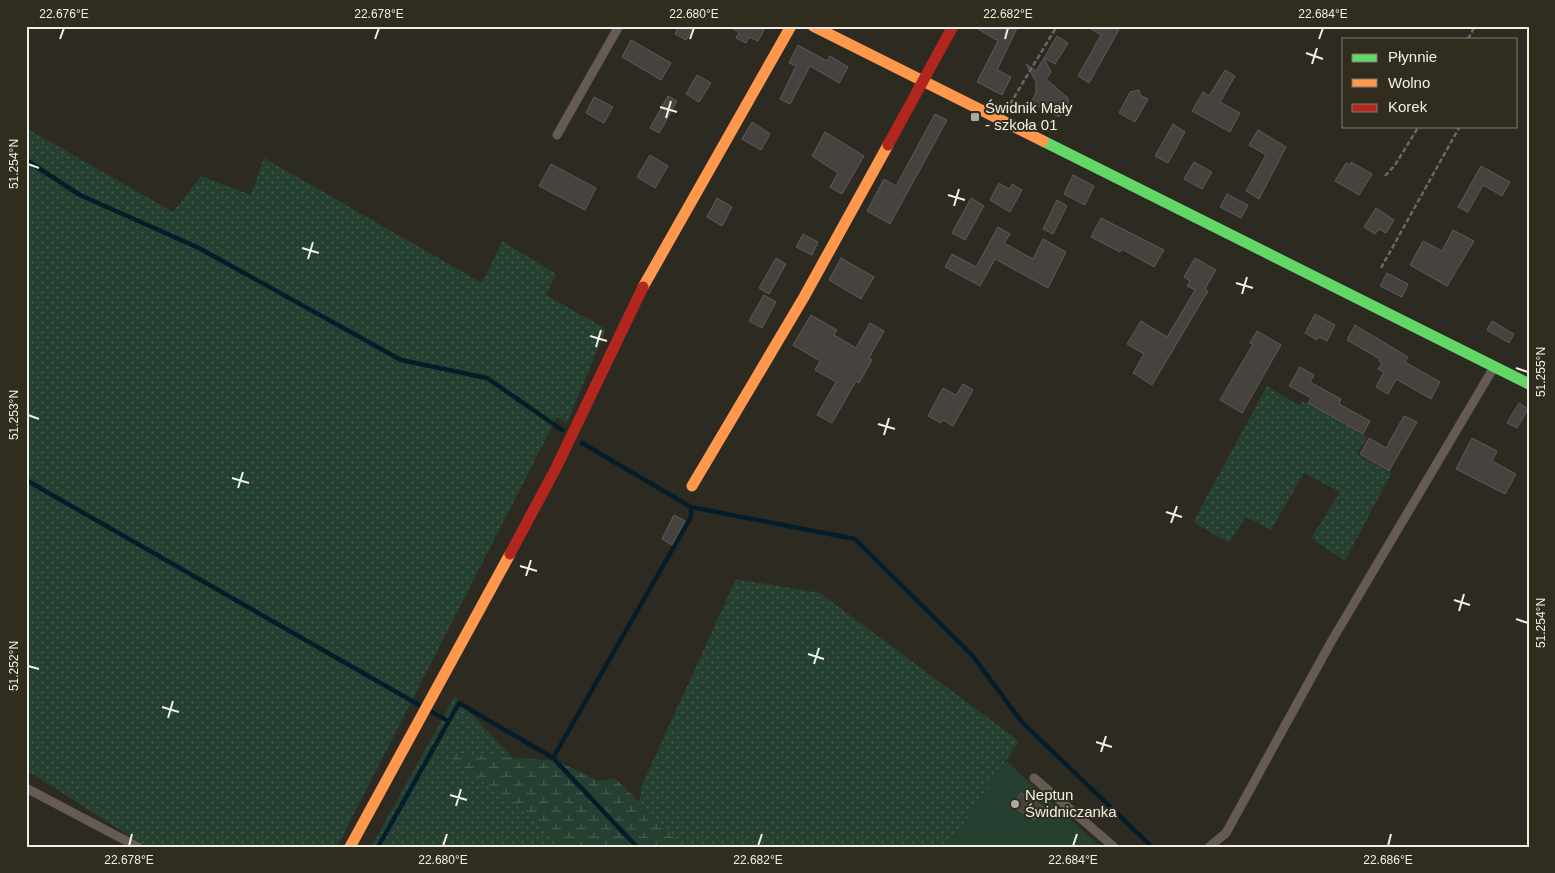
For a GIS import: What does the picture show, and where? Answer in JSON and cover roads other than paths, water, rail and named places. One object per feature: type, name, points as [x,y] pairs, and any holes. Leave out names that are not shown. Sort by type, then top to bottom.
[{"type":"street","points":[[350,847],[576,432],[645,284],[692,196],[791,26]]},
{"type":"street","points":[[813,26],[827,29],[922,81],[1529,384]]},
{"type":"street","points":[[692,486],[804,297],[953,26]]},
{"type":"lane","points":[[557,135],[619,26]]},
{"type":"lane","points":[[1209,847],[1226,833],[1331,642],[1494,366]]},
{"type":"lane","points":[[1034,778],[1114,847]]},
{"type":"lane","points":[[26,788],[138,847]]},
{"type":"waterway","points":[[26,160],[80,195],[199,248],[401,360],[487,378],[562,430]]},
{"type":"waterway","points":[[582,443],[691,507]]},
{"type":"waterway","points":[[26,480],[419,705]]},
{"type":"waterway","points":[[553,758],[691,517],[691,507],[855,539],[972,655],[1022,722],[1152,847]]},
{"type":"waterway","points":[[378,847],[459,703],[553,758],[637,847]]},
{"type":"waterway","points":[[432,712],[448,721]]},
{"type":"place","name":"Świdnik Mały - szkoła 01","points":[[975,117]]},
{"type":"place","name":"Neptun Świdniczanka","points":[[1015,804]]}]
